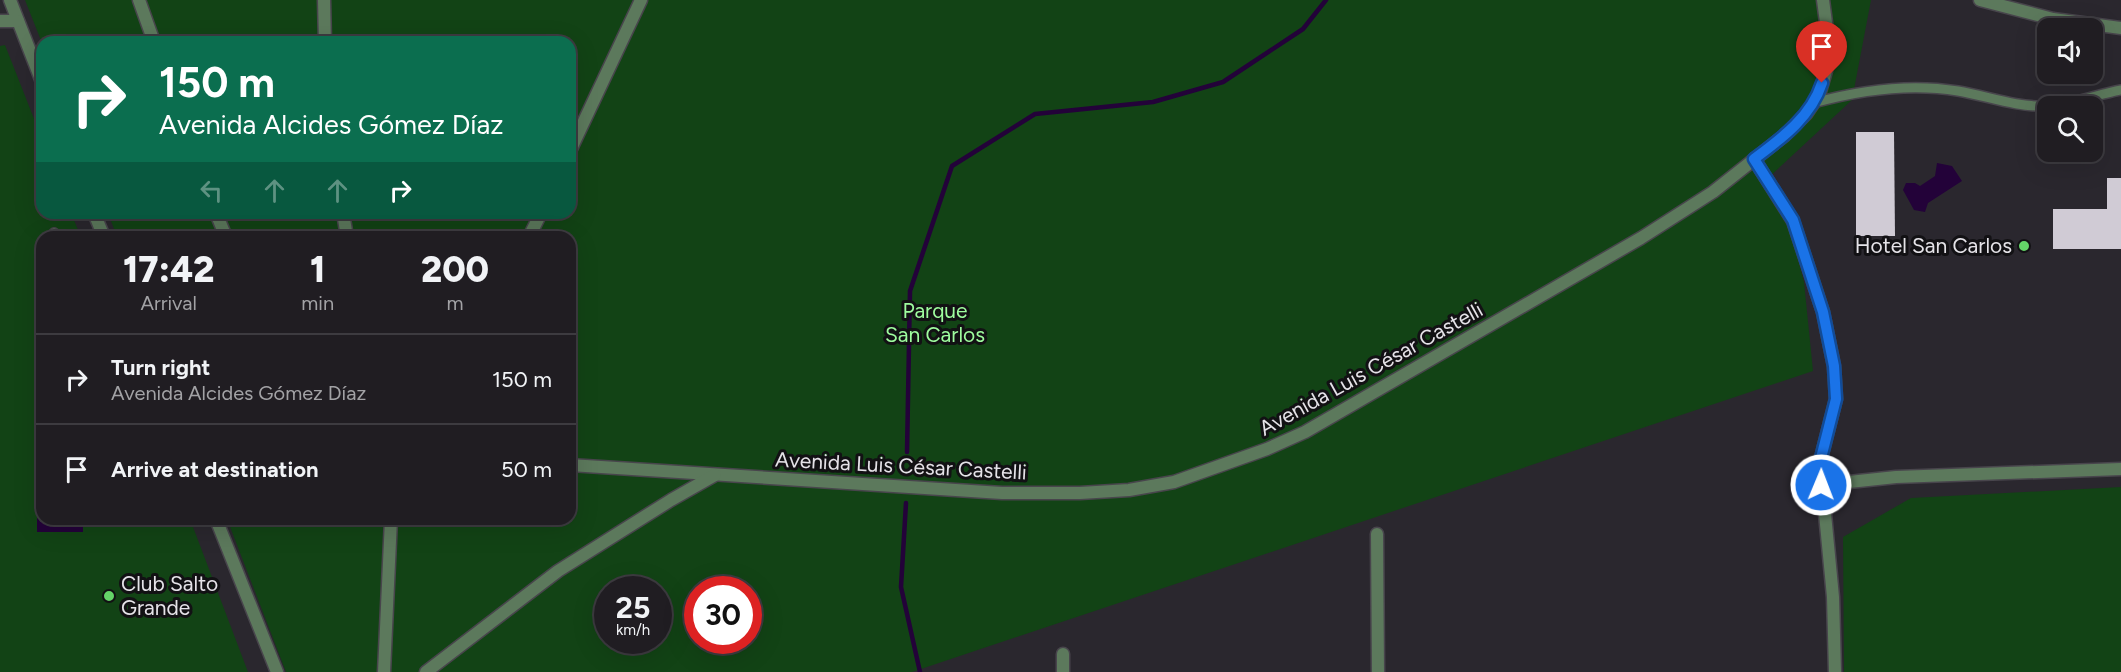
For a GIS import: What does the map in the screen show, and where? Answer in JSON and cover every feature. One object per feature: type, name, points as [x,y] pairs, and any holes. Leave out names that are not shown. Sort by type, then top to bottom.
[{"type":"street","points":[[10,0],[36,67]]},
{"type":"street","points":[[139,0],[152,36]]},
{"type":"street","points":[[324,0],[325,36]]},
{"type":"street","points":[[576,138],[641,0]]},
{"type":"street","name":"Avenida Luis César Castelli","points":[[576,465],[1002,493],[1100,492],[1129,490],[1174,482],[1268,449],[1305,432],[1641,238],[1713,192],[1785,135],[1806,114],[1819,95],[1826,71],[1827,30],[1822,0]]},
{"type":"street","points":[[1980,0],[2053,19],[2121,27]]},
{"type":"street","points":[[0,21],[18,21]]},
{"type":"street","points":[[1754,159],[1793,220],[1823,312],[1834,366],[1836,399],[1820,462],[1833,597],[1835,672]]},
{"type":"street","points":[[1821,485],[1896,477],[2121,469]]},
{"type":"street","points":[[426,672],[558,571],[671,500],[716,475]]},
{"type":"street","points":[[218,525],[277,672]]},
{"type":"street","points":[[384,672],[391,525]]},
{"type":"street","points":[[1377,534],[1378,672]]},
{"type":"street","points":[[1063,654],[1063,672]]},
{"type":"lane","points":[[1813,103],[1872,90],[1931,88],[2020,104],[2044,106],[2121,90]]},
{"type":"green space","name":"Parque San Carlos","points":[[25,0],[1871,0],[1852,100],[1766,180],[1790,230],[1804,282],[1813,371],[912,672],[286,672],[229,525],[576,525],[576,231],[115,231],[110,219],[576,219],[576,36],[39,36]]},
{"type":"green space","name":"Club Salto Grande","points":[[5,45],[36,124],[36,219],[74,219],[78,231],[36,231],[36,525],[192,525],[248,672],[0,672],[0,46]]},
{"type":"green space","points":[[2121,487],[2121,672],[1844,672],[1843,537],[1911,498]]},
{"type":"shaded area","points":[[1937,163],[1952,166],[1962,181],[1928,203],[1925,212],[1914,210],[1903,190],[1906,183],[1915,183],[1920,186],[1935,176]]},
{"type":"shaded area","points":[[37,525],[83,525],[83,532],[37,532]]},
{"type":"building","points":[[1856,132],[1894,132],[1895,236],[1856,236]]},
{"type":"building","points":[[2107,178],[2121,178],[2121,249],[2053,249],[2053,209],[2107,209]]},
{"type":"waterway","points":[[907,452],[910,291],[952,166],[1035,114],[1153,102],[1223,82],[1303,29],[1326,0]]},
{"type":"waterway","points":[[906,503],[901,587],[920,672]]},
{"type":"place","name":"Hotel San Carlos","points":[[2024,246]]},
{"type":"place","name":"Club Salto Grande","points":[[109,596]]},
{"type":"route","points":[[1821,485],[1820,462],[1836,399],[1834,366],[1823,312],[1793,220],[1754,159],[1785,135],[1806,114],[1819,95],[1822,83]]}]
